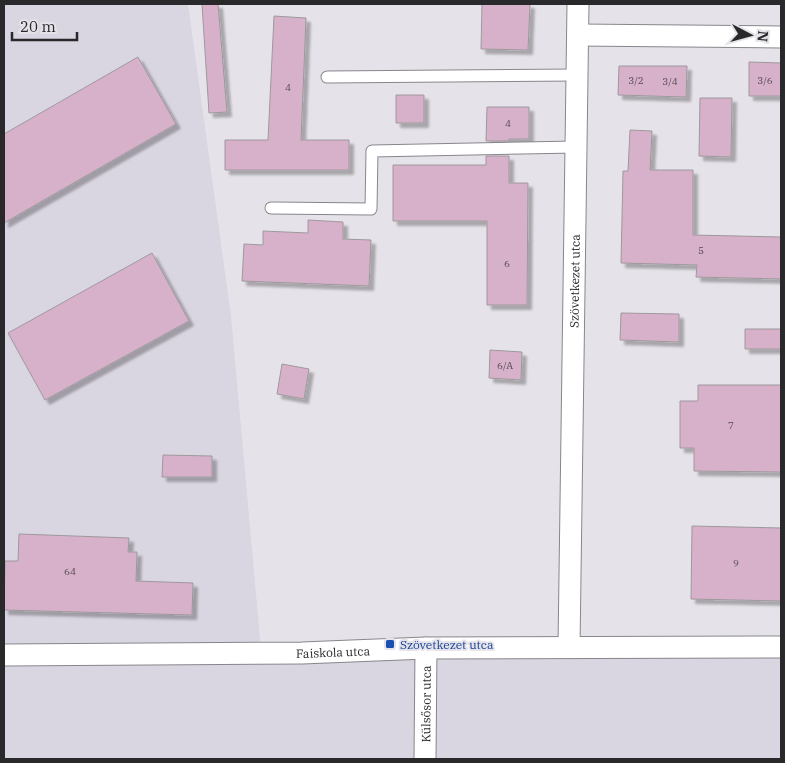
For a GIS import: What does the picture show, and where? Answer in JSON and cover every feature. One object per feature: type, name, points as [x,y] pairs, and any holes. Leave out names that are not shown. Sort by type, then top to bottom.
[{"type":"street","name":"Szövetkezet utca","points":[[569,647],[578,4]]},
{"type":"street","points":[[578,35],[781,37]]},
{"type":"street","name":"Faiskola utca","points":[[4,655],[302,653],[426,648],[781,647]]},
{"type":"street","name":"Külsősor utca","points":[[424,759],[426,648]]},
{"type":"lane","points":[[327,78],[576,75]]},
{"type":"lane","points":[[271,208],[371,209],[372,151],[576,147]]},
{"type":"shaded area","points":[[4,4],[188,4],[231,316],[262,661],[781,656],[781,759],[4,759]]},
{"type":"building","points":[[202,4],[218,4],[227,112],[209,113]]},
{"type":"building","points":[[482,4],[530,4],[528,50],[481,49]]},
{"type":"building","points":[[274,16],[306,18],[301,140],[349,140],[349,170],[225,170],[225,140],[268,140]]},
{"type":"building","points":[[138,57],[176,124],[4,223],[4,134]]},
{"type":"building","points":[[749,62],[781,63],[781,96],[749,96]]},
{"type":"building","points":[[619,66],[687,66],[686,97],[618,95]]},
{"type":"building","points":[[396,95],[424,95],[424,123],[396,123]]},
{"type":"building","points":[[700,98],[732,98],[731,157],[699,156]]},
{"type":"building","points":[[487,107],[529,107],[529,139],[486,141]]},
{"type":"building","points":[[630,130],[652,131],[650,170],[693,170],[693,235],[781,237],[781,279],[696,277],[697,265],[621,263],[623,171],[628,171]]},
{"type":"building","points":[[486,156],[509,156],[509,183],[528,183],[527,305],[487,305],[487,221],[393,221],[393,165],[486,165]]},
{"type":"building","points":[[308,220],[343,222],[343,239],[371,240],[369,286],[242,281],[244,244],[263,245],[263,231],[308,233]]},
{"type":"building","points":[[152,253],[189,321],[45,400],[8,333]]},
{"type":"building","points":[[621,313],[679,314],[679,342],[620,340]]},
{"type":"building","points":[[745,329],[781,329],[781,349],[745,349]]},
{"type":"building","points":[[490,350],[522,352],[521,380],[489,378]]},
{"type":"building","points":[[282,364],[309,369],[304,399],[277,394]]},
{"type":"building","points":[[698,385],[781,385],[781,472],[694,471],[694,448],[680,448],[680,401],[698,401]]},
{"type":"building","points":[[163,455],[212,456],[212,477],[162,477]]},
{"type":"building","points":[[692,526],[781,528],[781,601],[691,599]]},
{"type":"building","points":[[19,534],[129,538],[128,552],[137,552],[136,581],[193,583],[192,615],[4,610],[5,561],[18,561]]},
{"type":"place","name":"Szövetkezet utca","points":[[390,644]]}]
